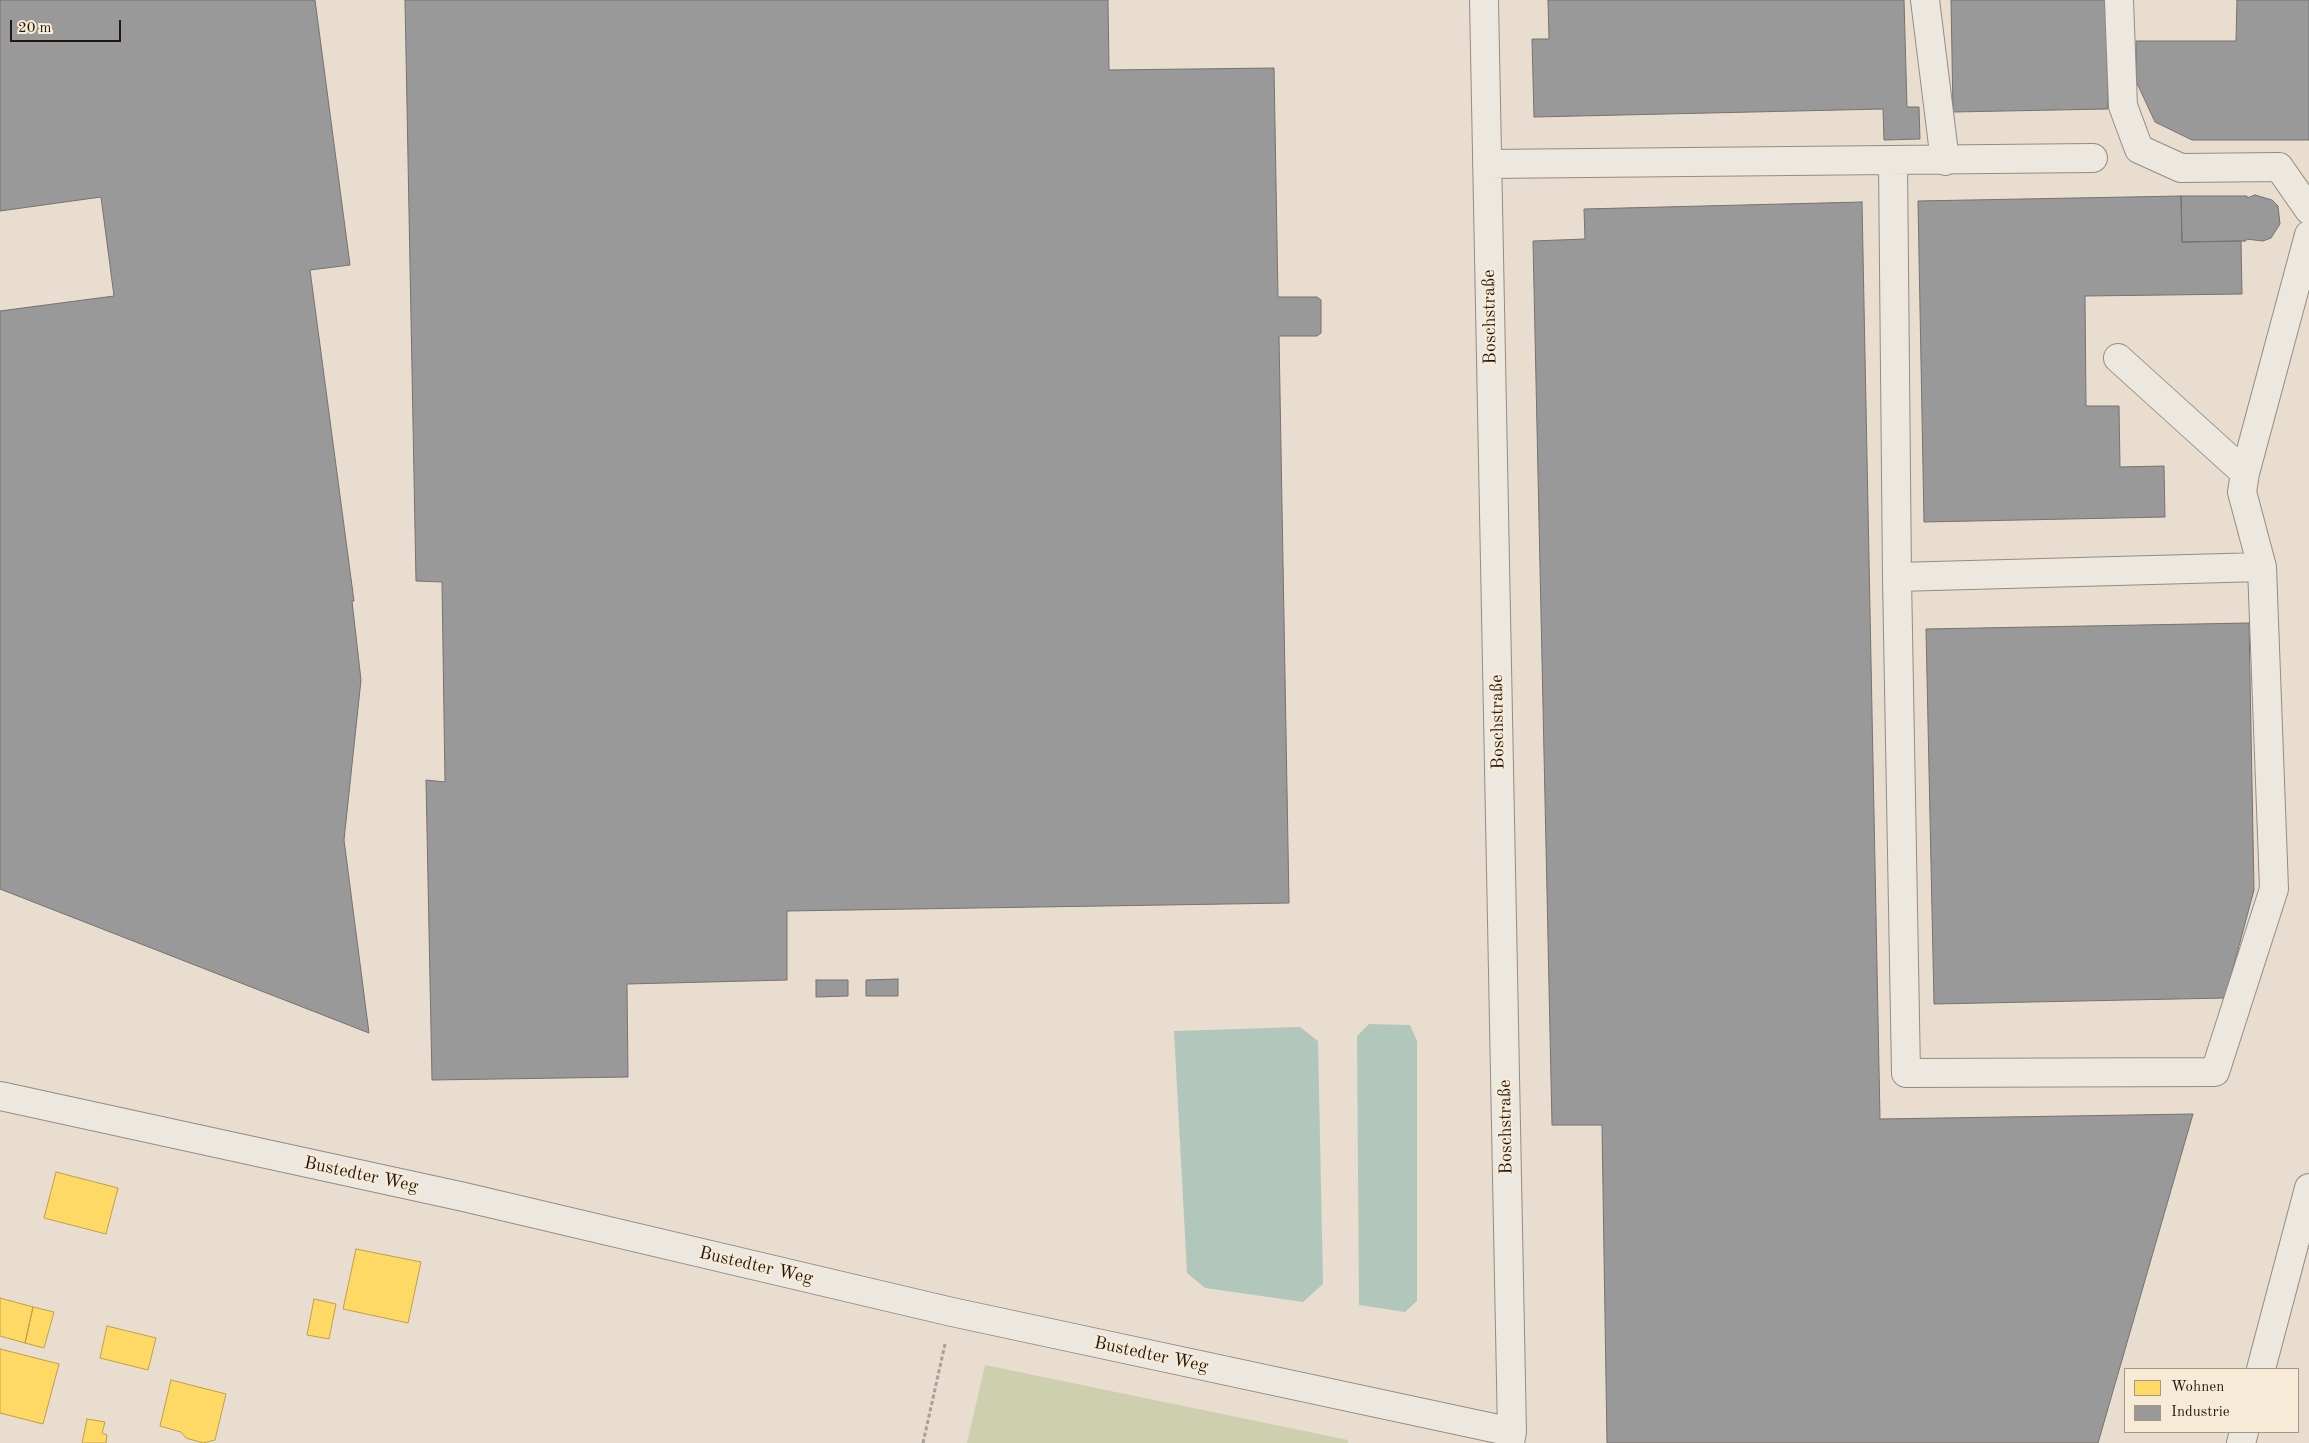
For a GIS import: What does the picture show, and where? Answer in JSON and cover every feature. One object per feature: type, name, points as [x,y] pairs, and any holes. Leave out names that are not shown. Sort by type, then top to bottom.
[{"type":"street","name":"Boschstraße","points":[[1484,0],[1511,1438]]},
{"type":"street","points":[[1925,0],[1945,161]]},
{"type":"street","points":[[2119,0],[2123,106],[2139,150],[2181,168],[2279,167],[2309,210]]},
{"type":"street","points":[[1487,164],[1892,162],[2093,158]]},
{"type":"street","points":[[1892,162],[1906,1073],[2215,1072],[2274,889],[2262,567],[2242,492],[2309,235]]},
{"type":"street","points":[[2118,358],[2246,473]]},
{"type":"street","points":[[1897,577],[2262,567]]},
{"type":"street","name":"Bustedter Weg","points":[[0,1096],[464,1197],[952,1312],[1511,1438]]},
{"type":"street","points":[[2261,1368],[2309,1188]]},
{"type":"path","points":[[923,1443],[952,1312]]},
{"type":"green space","points":[[985,1365],[1348,1440],[1348,1443],[967,1443]]},
{"type":"shaded area","points":[[1369,1024],[1410,1025],[1417,1041],[1417,1301],[1405,1312],[1359,1305],[1357,1036]]},
{"type":"shaded area","points":[[1300,1027],[1318,1041],[1323,1284],[1303,1302],[1205,1288],[1187,1273],[1174,1031]]},
{"type":"building: Wohnen","points":[[56,1172],[118,1188],[106,1234],[44,1218]]},
{"type":"building: Wohnen","points":[[356,1249],[421,1262],[408,1323],[343,1309]]},
{"type":"building: Wohnen","points":[[0,1298],[33,1307],[25,1343],[0,1336]]},
{"type":"building: Wohnen","points":[[314,1299],[336,1304],[329,1339],[307,1335]]},
{"type":"building: Wohnen","points":[[33,1307],[54,1312],[44,1348],[25,1343]]},
{"type":"building: Wohnen","points":[[107,1326],[156,1338],[148,1370],[100,1358]]},
{"type":"building: Wohnen","points":[[0,1349],[59,1364],[43,1424],[0,1413]]},
{"type":"building: Wohnen","points":[[171,1380],[226,1394],[215,1440],[203,1443],[186,1438],[181,1432],[160,1426]]},
{"type":"building: Wohnen","points":[[87,1419],[105,1422],[102,1433],[107,1435],[106,1443],[82,1443]]},
{"type":"building: Industrie","points":[[0,0],[315,0],[350,265],[310,270],[354,601],[352,601],[361,680],[344,840],[369,1033],[0,889],[0,311],[114,296],[101,197],[0,211]]},
{"type":"building: Industrie","points":[[405,0],[1108,0],[1109,70],[1274,68],[1278,297],[1317,297],[1321,300],[1321,333],[1317,336],[1279,336],[1289,903],[787,911],[787,980],[627,984],[628,1077],[432,1080],[426,780],[445,782],[442,582],[416,581]]},
{"type":"building: Industrie","points":[[1548,0],[1904,0],[1907,107],[1919,107],[1920,139],[1884,140],[1883,109],[1534,117],[1532,39],[1549,39]]},
{"type":"building: Industrie","points":[[1951,0],[2106,0],[2108,109],[1953,112]]},
{"type":"building: Industrie","points":[[2237,0],[2309,0],[2309,140],[2192,140],[2155,122],[2136,81],[2136,41],[2236,41]]},
{"type":"building: Industrie","points":[[2255,195],[2272,200],[2278,206],[2280,224],[2271,238],[2263,241],[2246,239],[2246,241],[2182,242],[2181,196],[2247,196],[2247,198]]},
{"type":"building: Industrie","points":[[2181,196],[2182,242],[2241,241],[2242,294],[2085,296],[2086,406],[2119,406],[2120,467],[2164,466],[2165,517],[1924,522],[1918,201]]},
{"type":"building: Industrie","points":[[1862,202],[1880,1119],[2193,1114],[2098,1443],[1607,1443],[1602,1125],[1552,1125],[1533,241],[1585,239],[1584,209]]},
{"type":"building: Industrie","points":[[2249,623],[2254,890],[2225,998],[1934,1004],[1926,629]]},
{"type":"building: Industrie","points":[[898,979],[898,996],[866,996],[866,980]]},
{"type":"building: Industrie","points":[[816,980],[848,980],[848,996],[816,997]]}]
